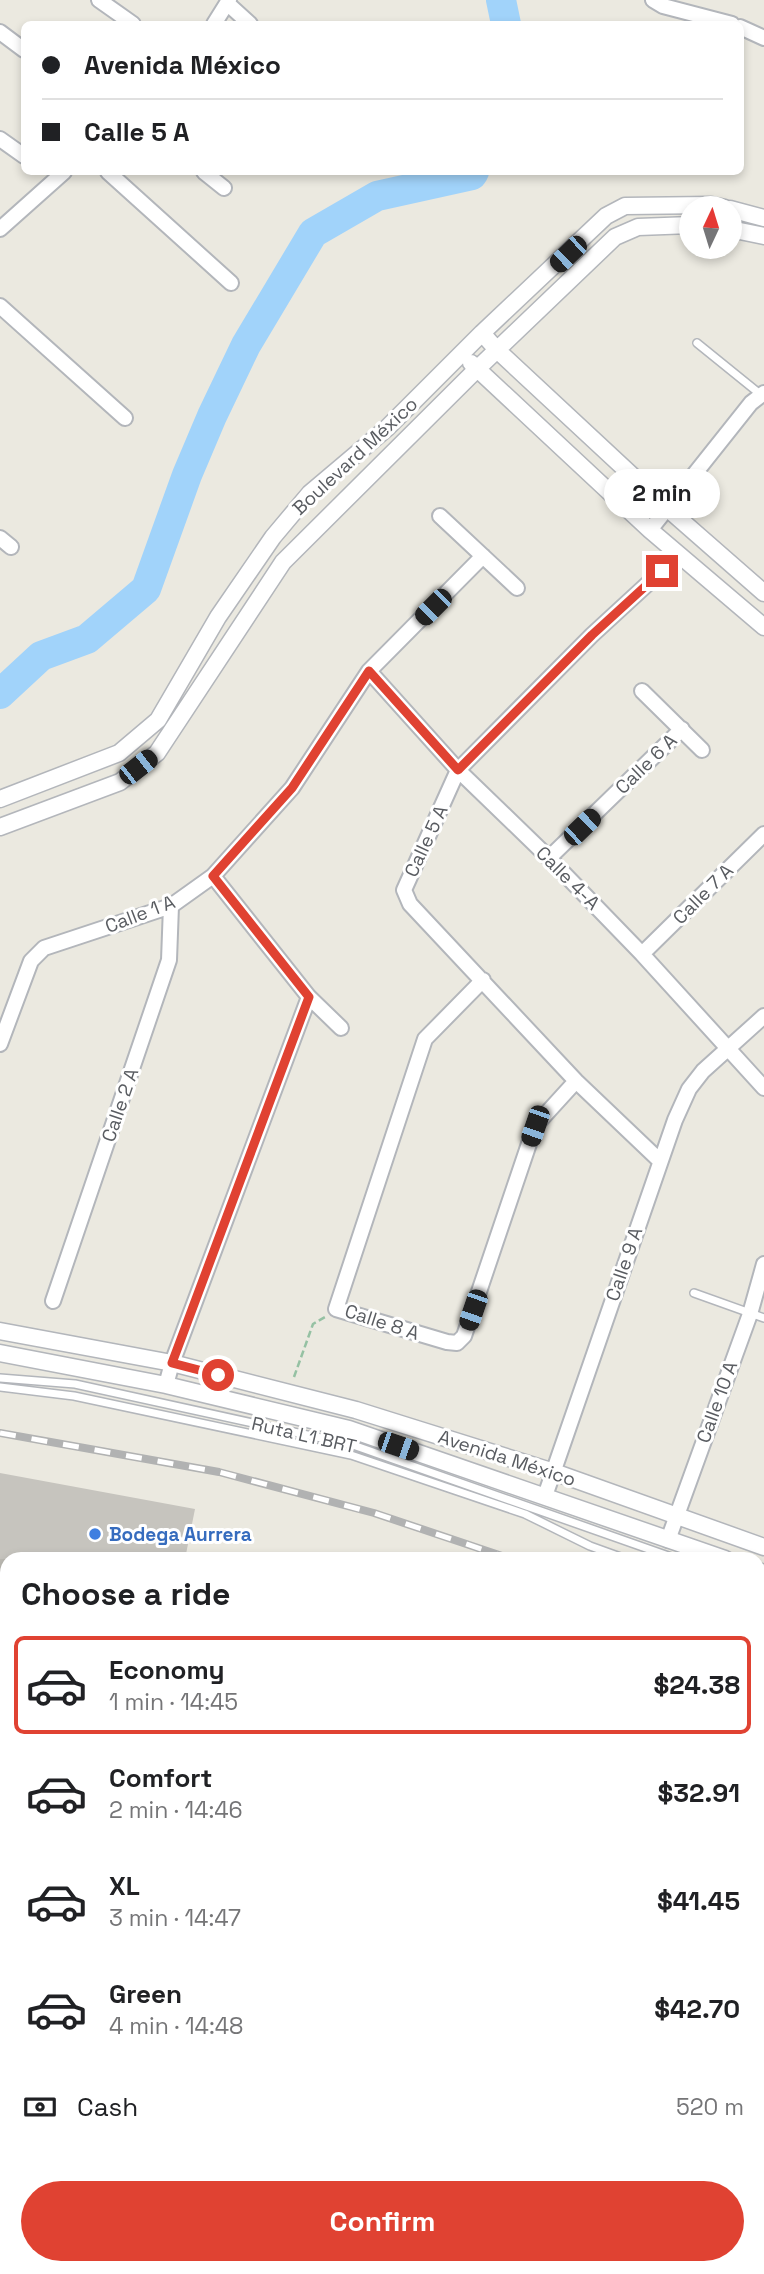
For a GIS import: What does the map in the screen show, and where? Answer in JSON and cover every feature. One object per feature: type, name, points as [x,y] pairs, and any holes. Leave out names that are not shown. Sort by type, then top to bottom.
[{"type":"street","points":[[99,0],[129,21]]},
{"type":"street","points":[[653,0],[663,6],[720,21]]},
{"type":"street","points":[[216,21],[228,1],[247,21]]},
{"type":"street","points":[[744,29],[764,38]]},
{"type":"street","points":[[0,32],[21,48]]},
{"type":"street","points":[[0,139],[21,154]]},
{"type":"street","points":[[0,229],[54,175]]},
{"type":"street","points":[[111,175],[231,283]]},
{"type":"street","points":[[208,175],[224,188]]},
{"type":"street","name":"Boulevard México","points":[[0,799],[119,753],[158,720],[218,617],[273,537],[310,493],[387,428],[482,333],[606,216],[625,206],[679,205]]},
{"type":"street","name":"Boulevard México","points":[[742,212],[764,218]]},
{"type":"street","name":"Boulevard México","points":[[0,827],[120,782],[157,752],[283,562],[477,369],[615,237],[638,227],[679,225]]},
{"type":"street","points":[[742,231],[764,236]]},
{"type":"street","points":[[0,306],[125,418]]},
{"type":"street","points":[[482,333],[667,509],[764,593]]},
{"type":"street","points":[[461,354],[650,530],[764,628]]},
{"type":"street","points":[[650,530],[762,393]]},
{"type":"street","points":[[440,516],[517,588]]},
{"type":"street","name":"Calle 5 A","points":[[660,1161],[576,1082],[410,904],[404,890],[458,770],[592,635],[679,555]]},
{"type":"street","name":"Calle 1 A","points":[[0,1044],[31,961],[44,948],[171,906],[213,876],[292,788],[369,671],[483,556]]},
{"type":"street","name":"Calle 4-A","points":[[369,671],[458,770],[550,858],[642,954],[764,1088]]},
{"type":"street","points":[[642,691],[702,750]]},
{"type":"street","name":"Calle 6 A","points":[[550,858],[682,729]]},
{"type":"street","name":"Calle 7 A","points":[[642,954],[764,834]]},
{"type":"street","points":[[213,876],[309,997],[341,1028]]},
{"type":"street","name":"Calle 2 A","points":[[53,1301],[169,960],[171,906]]},
{"type":"street","name":"Calle 8 A","points":[[483,980],[425,1039],[336,1309],[457,1343],[464,1336],[535,1126],[576,1082]]},
{"type":"street","points":[[166,1385],[309,997]]},
{"type":"street","name":"Calle 9 A","points":[[545,1496],[660,1161],[689,1089],[703,1071],[764,1016]]},
{"type":"street","name":"Calle 10 A","points":[[668,1540],[757,1316],[764,1264]]},
{"type":"street","name":"Avenida México","points":[[0,1331],[172,1363],[356,1410],[554,1472],[764,1547]]},
{"type":"street","name":"Avenida México","points":[[0,1353],[166,1385],[349,1429],[704,1552]]},
{"type":"lane","points":[[696,343],[762,393]]},
{"type":"lane","points":[[694,1293],[757,1316]]},
{"type":"lane","name":"Ruta L1 BRT","points":[[0,1378],[75,1384],[353,1445],[657,1552]]},
{"type":"lane","name":"Ruta L1 BRT","points":[[0,1387],[74,1396],[351,1455],[524,1514],[607,1552]]},
{"type":"path","points":[[288,1393],[313,1324],[336,1309]]},
{"type":"building","name":"Bodega Aurrera","points":[[0,1473],[195,1509],[186,1552],[0,1552]]},
{"type":"waterway","points":[[501,0],[505,21]]},
{"type":"waterway","points":[[0,694],[41,656],[87,639],[146,589],[187,475],[212,416],[246,345],[313,233],[377,196],[472,175]]},
{"type":"railway","points":[[0,1433],[219,1472],[374,1513],[490,1552]]},
{"type":"place","name":"Bodega Aurrera","points":[[95,1534]]},
{"type":"route","points":[[218,1375],[172,1363],[309,997],[213,876],[292,788],[369,671],[458,770],[592,635],[662,571]]}]
